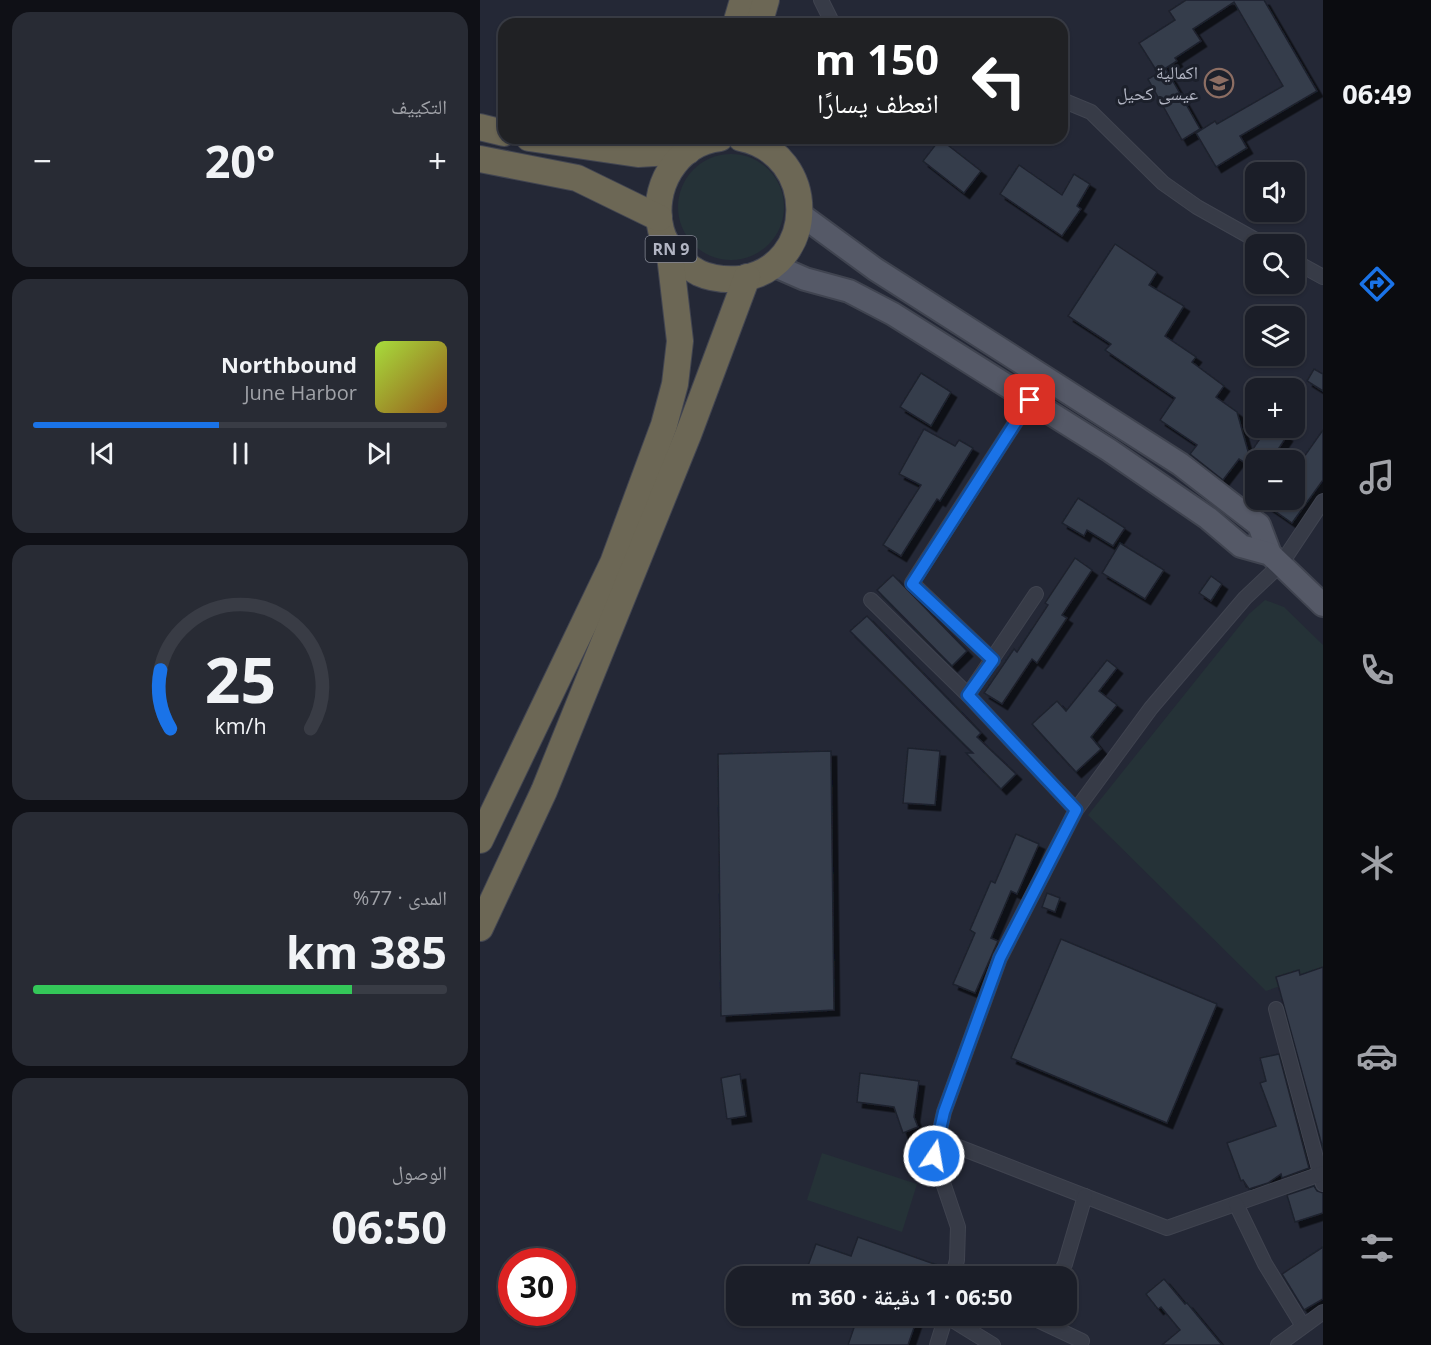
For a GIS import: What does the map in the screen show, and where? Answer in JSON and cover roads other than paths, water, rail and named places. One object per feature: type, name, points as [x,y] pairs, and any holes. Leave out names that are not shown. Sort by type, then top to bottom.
[{"type":"highway","points":[[738,18],[743,0]]},
{"type":"highway","points":[[761,18],[766,0]]},
{"type":"highway","points":[[480,128],[498,132]]},
{"type":"highway","name":"RN 9","points":[[570,144],[638,154],[692,144]]},
{"type":"highway","name":"RN 9","points":[[700,144],[676,161],[664,180],[658,202],[658,218],[669,247],[684,263],[703,275],[717,279],[747,278],[761,272],[773,265],[792,242],[800,214],[800,202],[794,177],[774,147]]},
{"type":"highway","name":"RN 9","points":[[480,159],[577,178],[658,218]]},
{"type":"highway","points":[[480,840],[613,563],[664,424],[675,384],[680,341],[669,247]]},
{"type":"highway","points":[[480,928],[544,791],[688,435],[747,278]]},
{"type":"main road","points":[[800,214],[874,269],[1180,464],[1259,525],[1276,559],[1323,605]]},
{"type":"main road","points":[[773,265],[805,279],[849,291],[893,314],[1030,400],[1192,507],[1241,546],[1276,559]]},
{"type":"street","points":[[821,0],[830,18]]},
{"type":"street","points":[[1068,103],[1090,112],[1163,183],[1197,207],[1245,234]]},
{"type":"street","points":[[1305,267],[1323,277]]},
{"type":"street","points":[[993,660],[912,584],[1030,400]]},
{"type":"street","points":[[956,1266],[958,1227],[934,1156],[944,1112],[1000,958],[1076,810],[1151,708],[1245,598],[1323,501]]},
{"type":"street","points":[[968,695],[1036,594]]},
{"type":"street","points":[[871,600],[968,695],[1076,810]]},
{"type":"street","points":[[938,1139],[1167,1228],[1322,1177],[1276,1009]]},
{"type":"street","points":[[1064,1266],[1085,1196]]},
{"type":"street","points":[[1236,1204],[1264,1264],[1303,1326]]},
{"type":"street","points":[[1278,1345],[1323,1312]]},
{"type":"street","points":[[937,1345],[943,1326]]},
{"type":"street","points":[[962,1326],[993,1345]]},
{"type":"street","points":[[1053,1326],[1082,1341]]},
{"type":"place","name":"اكمالية عيسى كحيل","points":[[1219,83]]}]
